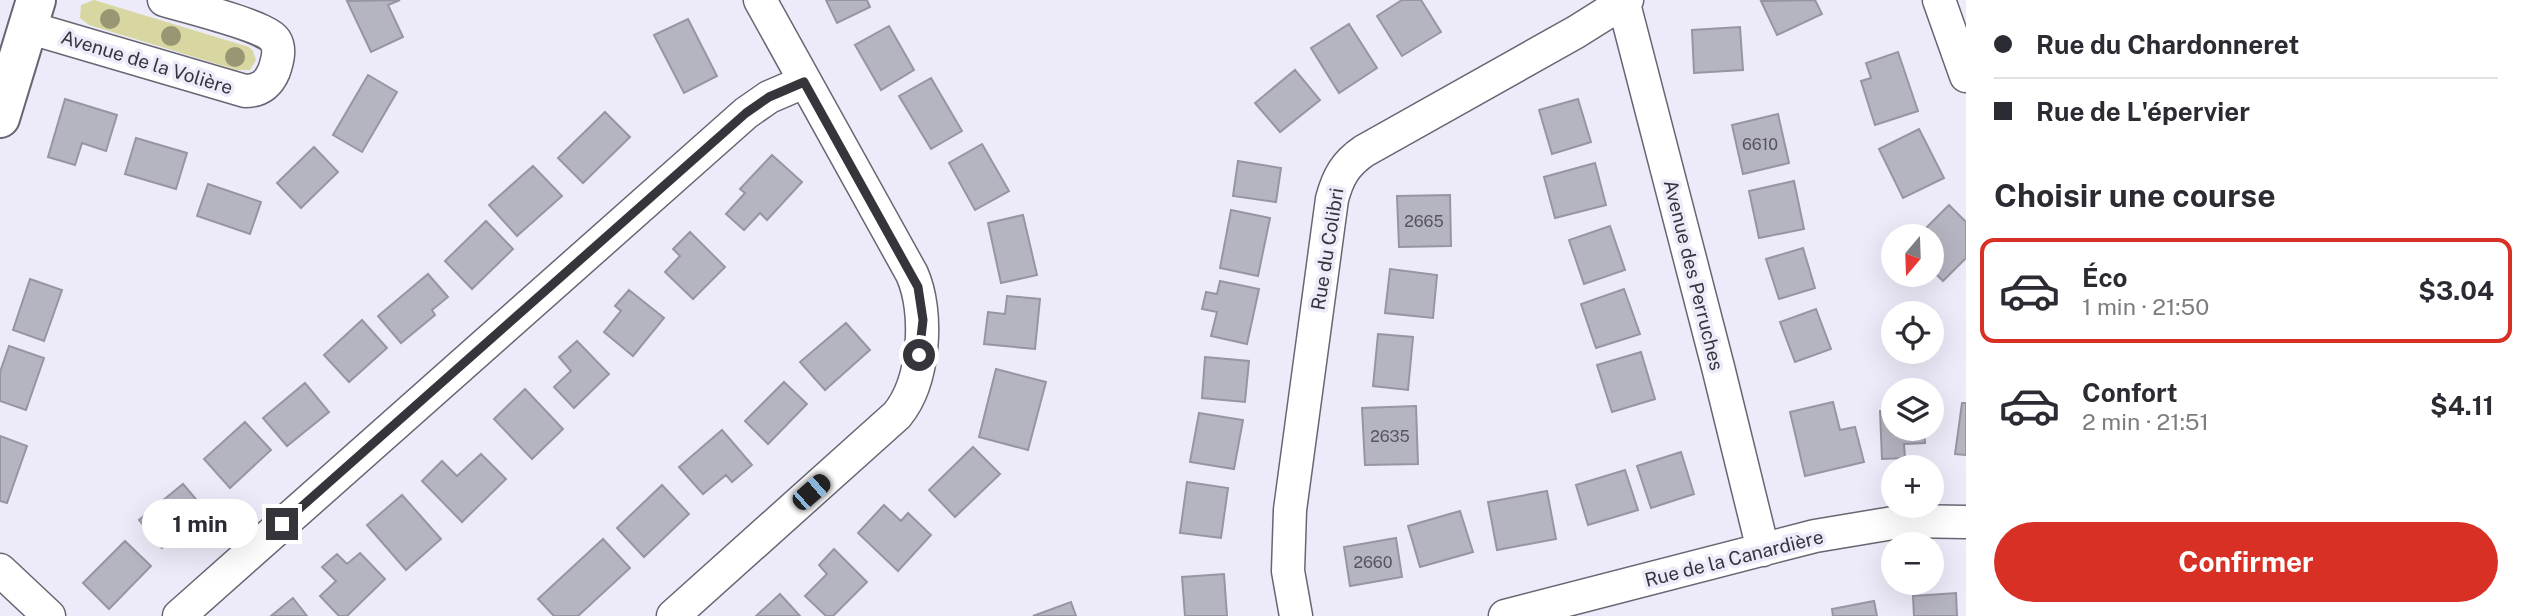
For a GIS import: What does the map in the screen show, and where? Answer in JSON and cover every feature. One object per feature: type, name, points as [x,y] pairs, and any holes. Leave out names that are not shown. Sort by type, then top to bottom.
[{"type":"street","name":"Avenue de la Volière","points":[[0,118],[32,13],[245,92],[259,89],[270,78],[278,55],[276,41],[272,36],[257,28],[164,0]]},
{"type":"street","points":[[673,616],[897,415],[913,384],[923,320],[918,287],[760,0]]},
{"type":"street","points":[[1939,0],[1966,76]]},
{"type":"street","name":"Avenue des Perruches","points":[[1624,1],[1763,550]]},
{"type":"street","name":"Rue du Colibri","points":[[1296,616],[1288,571],[1290,510],[1332,199],[1339,176],[1345,167],[1364,151],[1576,32],[1624,1]]},
{"type":"street","points":[[179,616],[746,113],[769,97],[804,82]]},
{"type":"street","name":"Rue de la Canardière","points":[[1505,616],[1815,536],[1926,520],[1966,522]]},
{"type":"street","points":[[0,570],[49,616]]},
{"type":"shaded area","points":[[94,0],[249,47],[256,60],[250,70],[237,70],[89,25],[80,18],[81,5]]},
{"type":"building","points":[[400,0],[388,5],[403,37],[371,52],[347,1]]},
{"type":"building","points":[[826,0],[867,0],[870,7],[837,23]]},
{"type":"building","points":[[1402,0],[1421,0],[1441,32],[1402,56],[1377,16]]},
{"type":"building","points":[[1815,0],[1822,14],[1777,35],[1761,1]]},
{"type":"building","points":[[688,19],[717,76],[684,93],[654,35]]},
{"type":"building","points":[[1349,24],[1377,68],[1339,93],[1311,48]]},
{"type":"building","points":[[889,26],[914,70],[881,90],[855,45]]},
{"type":"building","points":[[1740,27],[1743,70],[1694,73],[1692,30]]},
{"type":"building","points":[[1898,52],[1918,111],[1875,125],[1861,81],[1871,78],[1866,63]]},
{"type":"building","points":[[1295,70],[1320,100],[1280,132],[1255,103]]},
{"type":"building","points":[[368,75],[397,92],[362,152],[333,135]]},
{"type":"building","points":[[931,78],[962,131],[931,149],[899,96]]},
{"type":"building","points":[[65,99],[117,115],[106,151],[82,143],[75,165],[48,157]]},
{"type":"building","points":[[1578,99],[1591,142],[1552,154],[1539,110]]},
{"type":"building","points":[[605,112],[630,137],[583,183],[558,158]]},
{"type":"building","points":[[1778,114],[1789,163],[1743,174],[1732,125]]},
{"type":"building","points":[[1919,129],[1944,178],[1903,198],[1879,149]]},
{"type":"building","points":[[136,138],[187,153],[176,189],[125,174]]},
{"type":"building","points":[[982,144],[1009,191],[975,210],[949,163]]},
{"type":"building","points":[[314,147],[338,172],[301,208],[277,183]]},
{"type":"building","points":[[772,155],[802,182],[767,220],[760,213],[744,230],[726,214],[745,193],[740,189]]},
{"type":"building","points":[[1238,161],[1281,168],[1276,202],[1233,196]]},
{"type":"building","points":[[1595,163],[1606,205],[1555,218],[1544,177]]},
{"type":"building","points":[[533,166],[562,196],[517,236],[489,205]]},
{"type":"building","points":[[1794,181],[1804,229],[1759,238],[1749,191]]},
{"type":"building","points":[[208,184],[261,202],[250,234],[197,216]]},
{"type":"building","points":[[1450,195],[1451,246],[1399,247],[1397,196]]},
{"type":"building","points":[[1949,205],[1966,222],[1966,258],[1944,280],[1944,224],[1930,224]]},
{"type":"building","points":[[1231,210],[1270,218],[1258,276],[1220,268]]},
{"type":"building","points":[[1023,215],[1037,275],[1001,283],[988,223]]},
{"type":"building","points":[[486,221],[513,249],[472,289],[445,261]]},
{"type":"building","points":[[1610,226],[1625,270],[1584,284],[1569,240]]},
{"type":"building","points":[[690,232],[725,267],[693,299],[665,272],[680,256],[673,249]]},
{"type":"building","points":[[1803,248],[1815,288],[1779,299],[1766,259]]},
{"type":"building","points":[[1390,269],[1437,275],[1433,318],[1385,313]]},
{"type":"building","points":[[428,274],[448,297],[432,310],[435,315],[401,343],[378,316]]},
{"type":"building","points":[[30,279],[62,290],[44,341],[13,330]]},
{"type":"building","points":[[1220,281],[1259,289],[1247,344],[1211,336],[1217,312],[1202,309],[1206,292],[1217,294]]},
{"type":"building","points":[[1624,289],[1640,334],[1596,348],[1581,304]]},
{"type":"building","points":[[629,290],[664,318],[633,356],[604,332],[621,311],[615,306]]},
{"type":"building","points":[[1007,296],[1040,299],[1035,349],[984,344],[988,312],[1005,314]]},
{"type":"building","points":[[1816,309],[1831,349],[1795,362],[1780,322]]},
{"type":"building","points":[[362,320],[387,348],[349,382],[324,355]]},
{"type":"building","points":[[846,323],[870,350],[825,390],[800,362]]},
{"type":"building","points":[[1378,334],[1413,337],[1408,390],[1373,386]]},
{"type":"building","points":[[577,341],[609,374],[574,408],[554,387],[571,371],[559,357]]},
{"type":"building","points":[[9,346],[44,358],[26,410],[0,401],[0,372]]},
{"type":"building","points":[[1641,352],[1655,399],[1612,412],[1597,365]]},
{"type":"building","points":[[1205,357],[1249,361],[1245,402],[1202,398]]},
{"type":"building","points":[[996,369],[1046,382],[1028,450],[979,437]]},
{"type":"building","points":[[784,382],[807,404],[768,444],[745,421]]},
{"type":"building","points":[[305,383],[329,412],[287,446],[263,418]]},
{"type":"building","points":[[525,389],[563,429],[532,459],[494,419]]},
{"type":"building","points":[[1833,402],[1840,430],[1855,427],[1864,462],[1805,476],[1790,412]]},
{"type":"building","points":[[1962,403],[1966,403],[1966,455],[1955,454]]},
{"type":"building","points":[[1416,406],[1418,464],[1365,465],[1362,408]]},
{"type":"building","points":[[1199,413],[1243,420],[1234,469],[1190,462]]},
{"type":"building","points":[[245,422],[271,450],[230,488],[204,459]]},
{"type":"building","points":[[722,430],[752,465],[732,482],[726,475],[703,494],[679,467]]},
{"type":"building","points":[[0,436],[27,446],[7,503],[0,501]]},
{"type":"building","points":[[1881,441],[1925,441],[1904,444],[1905,455],[1882,455]]},
{"type":"building","points":[[973,447],[1000,474],[955,517],[929,490]]},
{"type":"building","points":[[1681,452],[1694,494],[1651,508],[1637,466]]},
{"type":"building","points":[[481,454],[506,479],[462,522],[422,481],[442,461],[457,476]]},
{"type":"building","points":[[1625,470],[1638,510],[1588,525],[1576,485]]},
{"type":"building","points":[[1187,482],[1228,488],[1221,538],[1180,533]]},
{"type":"building","points":[[183,484],[206,511],[162,548],[139,520]]},
{"type":"building","points":[[662,485],[689,514],[644,557],[617,528]]},
{"type":"building","points":[[1547,491],[1556,539],[1497,550],[1488,502]]},
{"type":"building","points":[[402,495],[441,539],[406,570],[367,525]]},
{"type":"building","points":[[884,505],[901,521],[908,513],[931,535],[898,571],[858,533]]},
{"type":"building","points":[[1460,511],[1473,552],[1420,567],[1408,526]]},
{"type":"building","points":[[1396,538],[1402,577],[1350,586],[1344,547]]},
{"type":"building","points":[[603,539],[630,568],[578,616],[554,616],[538,599]]},
{"type":"building","points":[[125,541],[151,566],[109,609],[83,583]]},
{"type":"building","points":[[834,549],[867,582],[833,616],[826,616],[805,596],[827,574],[819,565]]},
{"type":"building","points":[[360,553],[385,579],[347,616],[339,616],[320,596],[336,581],[322,567],[337,554],[347,564]]},
{"type":"building","points":[[1224,574],[1227,616],[1185,616],[1182,577]]},
{"type":"building","points":[[1956,593],[1957,616],[1914,616],[1913,596]]},
{"type":"building","points":[[780,594],[800,616],[756,616]]},
{"type":"building","points":[[293,598],[307,616],[271,616]]},
{"type":"building","points":[[1874,601],[1877,616],[1833,616],[1832,609]]},
{"type":"building","points":[[1071,602],[1076,616],[1033,616]]},
{"type":"route","points":[[282,524],[746,113],[769,97],[804,82],[918,287],[923,308],[919,355]]}]
